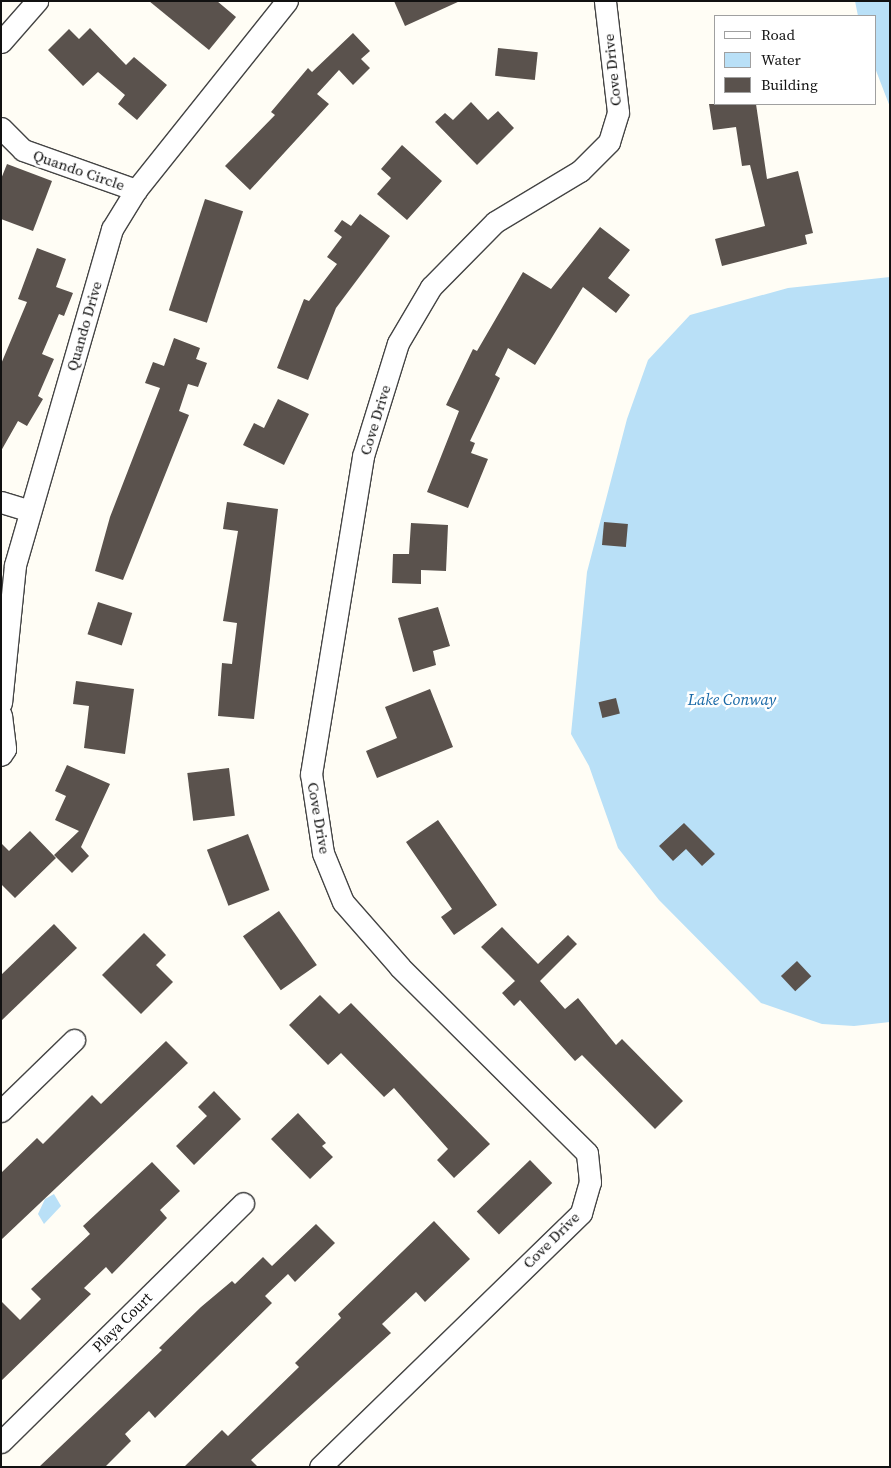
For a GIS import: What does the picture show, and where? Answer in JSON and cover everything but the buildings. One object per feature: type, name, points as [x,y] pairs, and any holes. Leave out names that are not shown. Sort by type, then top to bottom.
[{"type":"street","points":[[1,42],[37,1]]},
{"type":"street","name":"Cove Drive","points":[[320,1467],[581,1213],[590,1182],[587,1153],[400,968],[343,902],[323,853],[311,774],[363,456],[398,343],[431,287],[495,222],[580,171],[609,142],[618,112],[605,1]]},
{"type":"street","name":"Quando Drive","points":[[1,703],[15,565],[112,229],[136,190],[278,5]]},
{"type":"street","name":"Quando Circle","points":[[1,128],[23,150],[136,190]]},
{"type":"street","points":[[1,502],[30,511]]},
{"type":"street","points":[[1,715],[5,749],[1,755]]},
{"type":"street","points":[[1,1111],[74,1040]]},
{"type":"street","name":"Playa Court","points":[[1,1442],[243,1203]]},
{"type":"water","points":[[855,1],[890,1],[890,107],[876,71],[876,15],[858,15]]},
{"type":"water","name":"Lake Conway","points":[[890,277],[890,1022],[854,1026],[822,1024],[761,1003],[659,900],[618,848],[589,766],[571,734],[587,572],[627,419],[648,360],[690,315],[788,288]]},
{"type":"water","points":[[54,1194],[61,1206],[44,1224],[38,1214],[45,1199]]}]
